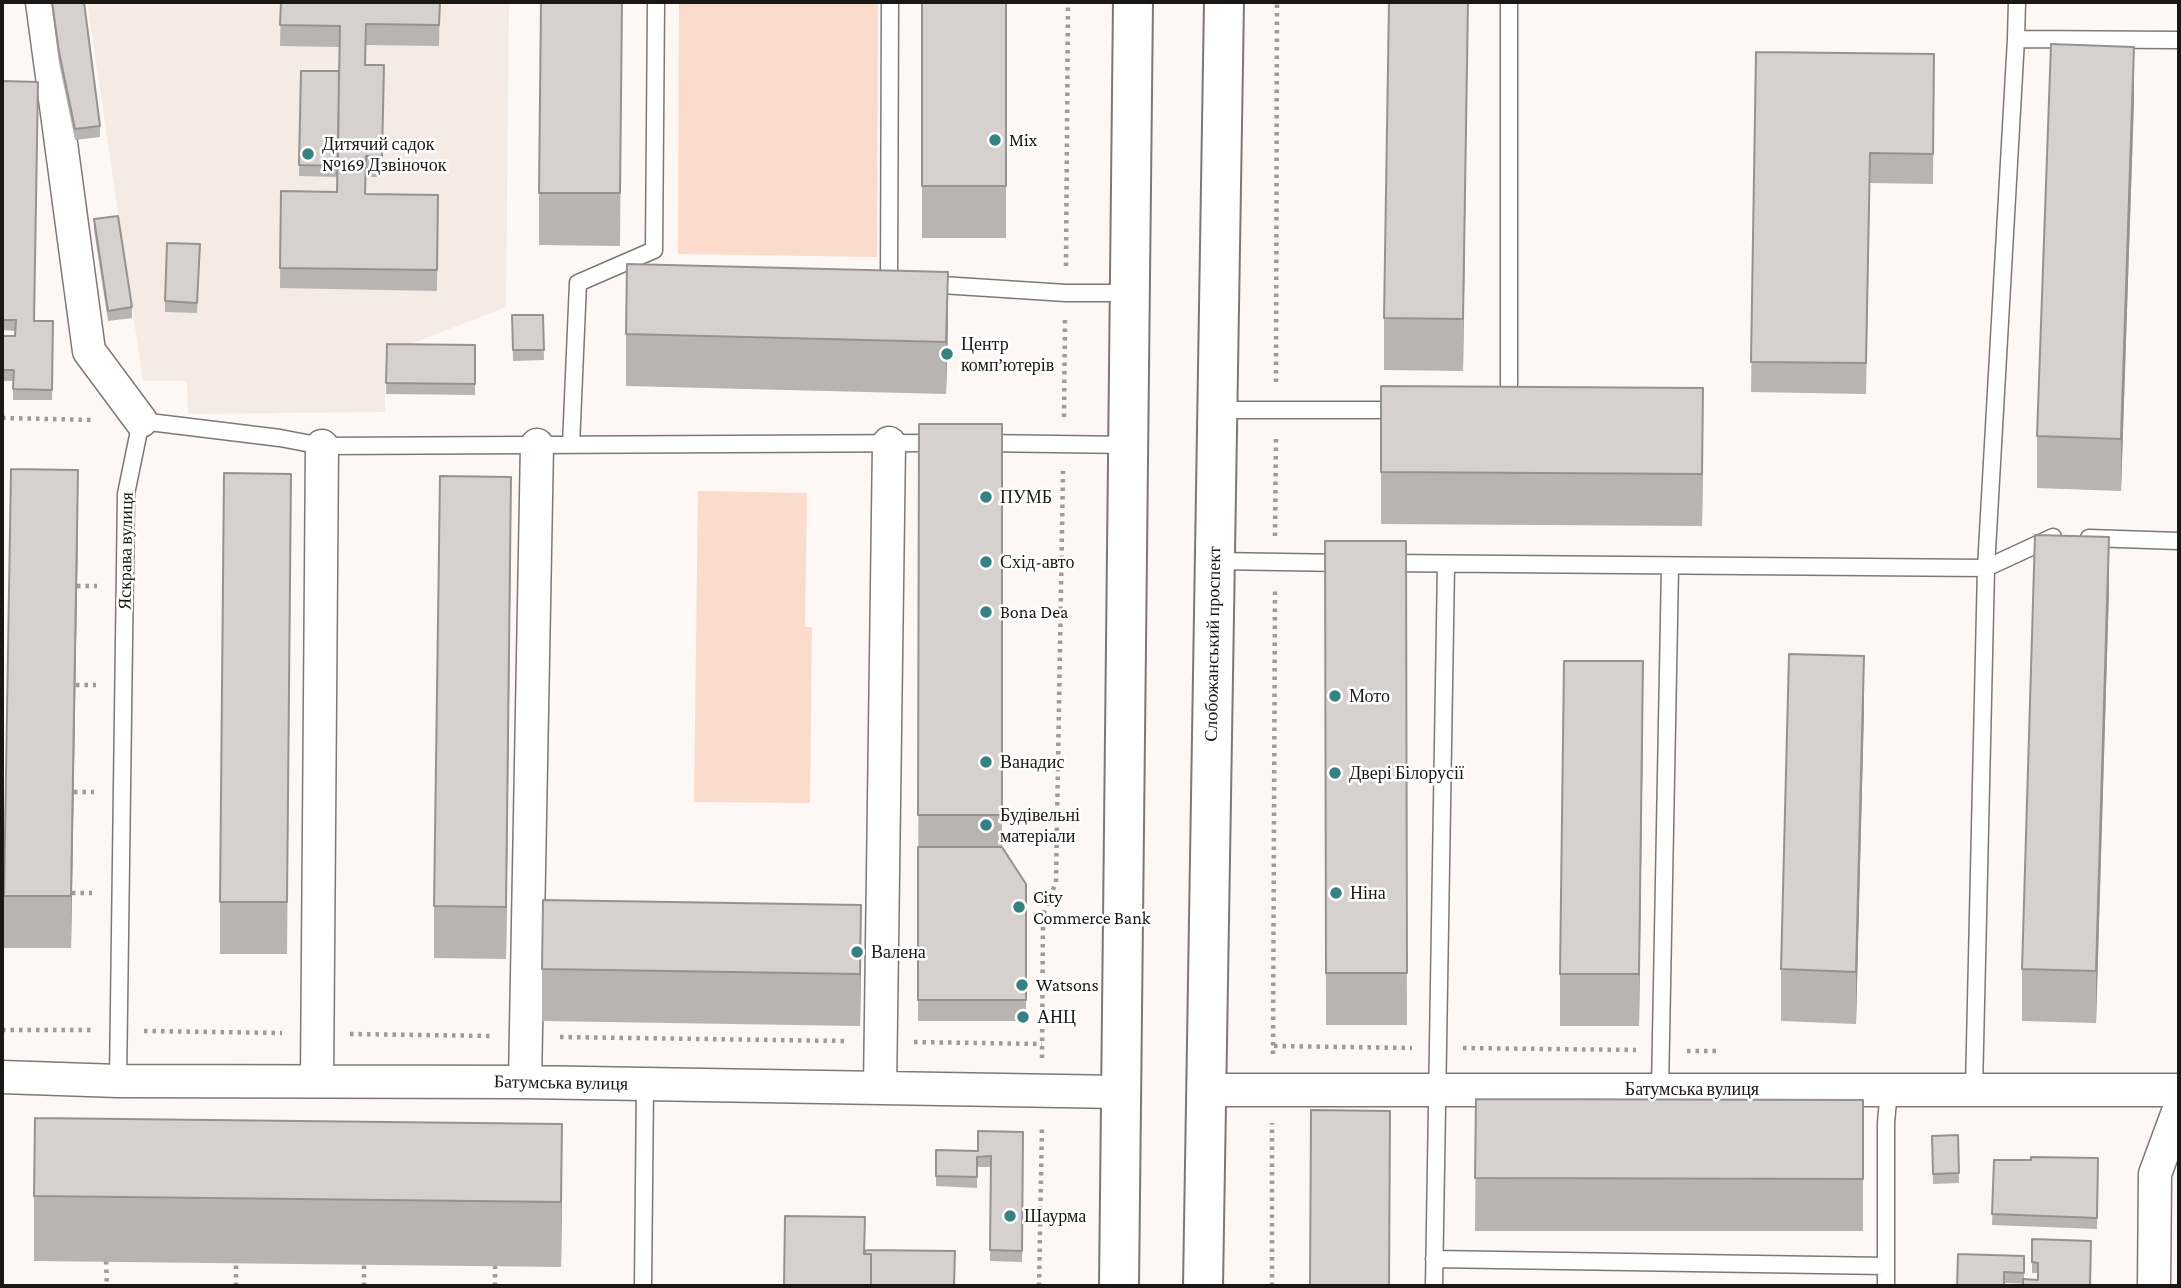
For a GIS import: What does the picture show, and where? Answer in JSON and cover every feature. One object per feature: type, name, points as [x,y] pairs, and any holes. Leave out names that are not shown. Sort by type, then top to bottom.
[{"type":"main road","points":[[1119,1286],[1133,2]]},
{"type":"main road","name":"Слобожанський проспект","points":[[1203,1286],[1224,2]]},
{"type":"street","points":[[42,2],[89,351],[141,421]]},
{"type":"street","points":[[880,1088],[869,921],[889,443]]},
{"type":"street","points":[[317,1081],[322,446]]},
{"type":"street","points":[[525,1082],[542,918],[537,446]]},
{"type":"street","name":"Батумська вулиця","points":[[2,1077],[118,1081],[525,1082],[1120,1092]]},
{"type":"street","name":"Батумська вулиця","points":[[1205,1090],[2179,1090]]},
{"type":"street","points":[[2154,1286],[2155,1174],[2179,1109]]},
{"type":"lane","points":[[571,445],[578,283],[654,250],[656,2]]},
{"type":"lane","points":[[891,2],[889,282],[1066,293],[1130,293]]},
{"type":"lane","points":[[1495,410],[1509,410],[1509,2]]},
{"type":"lane","points":[[1974,1089],[1986,568],[2017,2]]},
{"type":"lane","points":[[2016,39],[2179,40]]},
{"type":"lane","points":[[1217,410],[1413,410]]},
{"type":"lane","points":[[141,421],[280,438],[322,446],[889,443],[1129,445]]},
{"type":"lane","name":"Яскрава вулиця","points":[[118,1081],[126,494],[141,421]]},
{"type":"lane","points":[[1215,561],[1986,568],[2053,537],[2179,541]]},
{"type":"lane","points":[[1434,1286],[1446,564]]},
{"type":"lane","points":[[1660,1089],[1670,567]]},
{"type":"lane","points":[[643,1286],[645,1084]]},
{"type":"lane","points":[[1886,1286],[1886,1123],[1889,1089]]},
{"type":"lane","points":[[1434,1259],[1886,1266]]},
{"type":"path","points":[[1039,1286],[1043,915],[1056,882],[1068,2]]},
{"type":"path","points":[[1272,1286],[1278,2]]},
{"type":"path","points":[[2,418],[141,421]]},
{"type":"path","points":[[1273,1046],[1729,1051]]},
{"type":"path","points":[[106,1261],[107,1286]]},
{"type":"path","points":[[236,1263],[236,1286]]},
{"type":"path","points":[[363,1286],[364,1264]]},
{"type":"path","points":[[495,1265],[495,1286]]},
{"type":"shaded area","name":"Дитячий садок №169 Дзвіночок","points":[[87,2],[509,2],[506,307],[385,354],[385,412],[188,414],[187,381],[143,381]]},
{"type":"shaded area","points":[[679,2],[878,2],[877,257],[678,254]]},
{"type":"shaded area","points":[[698,491],[807,493],[805,627],[812,627],[810,803],[694,802]]},
{"type":"building","points":[[52,2],[84,2],[100,126],[75,129]]},
{"type":"building","points":[[281,2],[440,2],[439,25],[366,24],[365,65],[384,65],[382,156],[366,156],[365,194],[438,195],[437,270],[280,268],[281,191],[337,192],[340,26],[280,25]]},
{"type":"building","points":[[541,2],[622,2],[620,193],[539,193]]},
{"type":"building","points":[[922,2],[1006,2],[1006,186],[922,186]]},
{"type":"building","points":[[1389,2],[1468,2],[1463,319],[1384,318]]},
{"type":"building","points":[[2051,44],[2134,47],[2121,439],[2037,436]]},
{"type":"building","points":[[1756,52],[1934,54],[1933,154],[1870,153],[1866,363],[1751,362]]},
{"type":"building","points":[[301,71],[339,71],[338,166],[299,165]]},
{"type":"building","points":[[2,81],[38,82],[34,321],[53,321],[52,390],[13,389],[14,370],[2,370],[2,336],[15,336],[16,320],[2,320]]},
{"type":"building","points":[[118,216],[132,307],[108,311],[94,219]]},
{"type":"building","points":[[167,243],[200,244],[197,303],[165,301]]},
{"type":"building","points":[[627,264],[948,272],[946,342],[626,334]]},
{"type":"building","points":[[512,315],[543,315],[544,350],[513,350]]},
{"type":"building","points":[[387,344],[475,345],[475,384],[386,383]]},
{"type":"building","points":[[1381,386],[1703,388],[1702,474],[1381,472]]},
{"type":"building","points":[[919,424],[1002,424],[1002,815],[918,815]]},
{"type":"building","points":[[11,469],[78,470],[71,896],[4,896]]},
{"type":"building","points":[[224,473],[291,474],[287,902],[220,902]]},
{"type":"building","points":[[440,476],[511,477],[506,907],[434,906]]},
{"type":"building","points":[[2035,535],[2109,537],[2096,971],[2022,969]]},
{"type":"building","points":[[1325,541],[1406,541],[1407,973],[1326,973]]},
{"type":"building","points":[[1789,654],[1864,656],[1856,972],[1781,969]]},
{"type":"building","points":[[1564,661],[1643,661],[1639,974],[1560,974]]},
{"type":"building","points":[[918,847],[1002,847],[1026,884],[1026,1000],[918,1000]]},
{"type":"building","points":[[543,900],[861,905],[860,974],[542,969]]},
{"type":"building","points":[[1476,1099],[1863,1100],[1863,1179],[1475,1178]]},
{"type":"building","points":[[1311,1110],[1390,1111],[1389,1286],[1310,1286]]},
{"type":"building","points":[[35,1118],[562,1124],[561,1202],[34,1196]]},
{"type":"building","points":[[978,1131],[1023,1132],[1022,1251],[990,1250],[991,1156],[977,1157],[977,1177],[936,1176],[936,1150],[978,1151]]},
{"type":"building","points":[[1958,1135],[1959,1173],[1933,1174],[1932,1136]]},
{"type":"building","points":[[2031,1157],[2098,1158],[2097,1218],[1992,1214],[1994,1160],[2031,1160]]},
{"type":"building","points":[[785,1216],[865,1217],[864,1254],[871,1254],[871,1286],[784,1286]]},
{"type":"building","points":[[2032,1239],[2091,1241],[2090,1286],[2023,1286],[2023,1279],[2038,1280],[2038,1263],[2032,1262]]},
{"type":"building","points":[[865,1250],[955,1251],[954,1286],[871,1286],[871,1254],[865,1254]]},
{"type":"building","points":[[1958,1254],[2024,1256],[2024,1273],[2004,1272],[2004,1286],[1957,1286]]},
{"type":"place","name":"Mix","points":[[995,140]]},
{"type":"place","name":"Дитячий садок №169 Дзвіночок","points":[[308,154]]},
{"type":"place","name":"Центр комп’ютерів","points":[[947,354]]},
{"type":"place","name":"ПУМБ","points":[[986,497]]},
{"type":"place","name":"Схід-авто","points":[[986,562]]},
{"type":"place","name":"Bona Dea","points":[[986,612]]},
{"type":"place","name":"Мото","points":[[1335,696]]},
{"type":"place","name":"Ванадис","points":[[986,762]]},
{"type":"place","name":"Двері Білорусії","points":[[1335,773]]},
{"type":"place","name":"Будівельні матеріали","points":[[986,825]]},
{"type":"place","name":"Ніна","points":[[1336,893]]},
{"type":"place","name":"City Commerce Bank","points":[[1019,907]]},
{"type":"place","name":"Валена","points":[[857,952]]},
{"type":"place","name":"Watsons","points":[[1022,985]]},
{"type":"place","name":"АНЦ","points":[[1023,1017]]},
{"type":"place","name":"Шаурма","points":[[1010,1216]]}]
